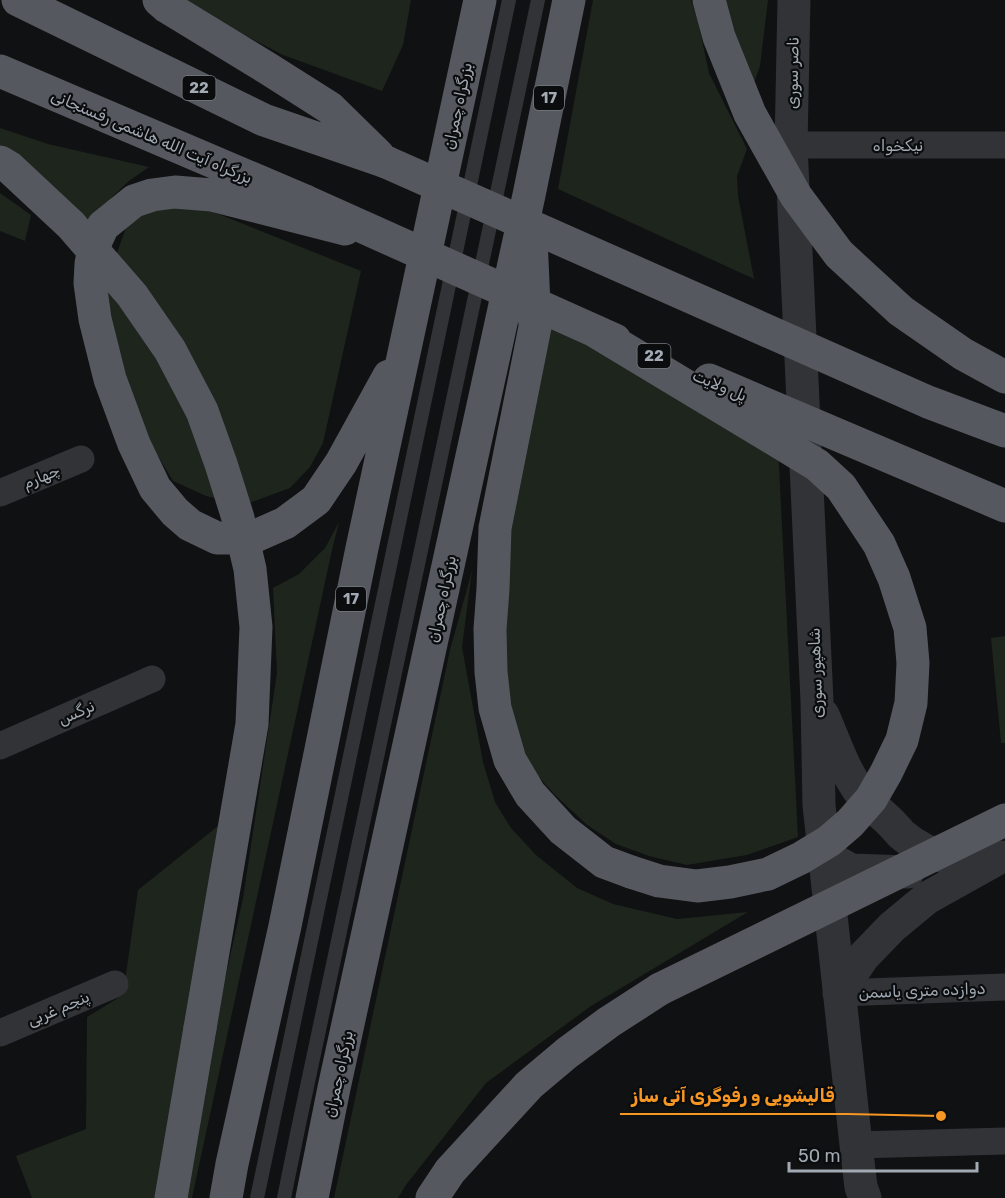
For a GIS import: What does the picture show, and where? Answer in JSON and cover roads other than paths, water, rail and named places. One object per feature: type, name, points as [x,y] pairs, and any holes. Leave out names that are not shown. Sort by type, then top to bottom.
[{"type":"highway","name":"22","points":[[18,0],[264,120],[386,162],[928,402],[1005,431]]},
{"type":"highway","points":[[159,0],[330,108],[386,162]]},
{"type":"highway","name":"بزرگراه چمران","points":[[226,1198],[480,0]]},
{"type":"highway","name":"بزرگراه چمران","points":[[312,1198],[569,0]]},
{"type":"highway","points":[[709,0],[718,37],[750,114],[796,196],[839,254],[901,311],[963,354],[1005,377]]},
{"type":"highway","name":"بزرگراه آیت الله هاشمی رفسنجانی","points":[[0,71],[305,201]]},
{"type":"highway","points":[[0,162],[10,168],[71,225],[132,295],[170,350],[206,421],[238,518],[250,569],[256,627],[252,724],[171,1198]]},
{"type":"highway","points":[[392,240],[212,195],[174,192],[152,195],[134,201],[103,226],[99,233],[91,264],[90,283],[95,319],[114,390],[134,444],[155,488],[175,512],[190,525],[217,538],[251,538],[285,523],[316,500],[341,463],[407,343]]},
{"type":"highway","points":[[529,195],[535,327],[495,528],[490,629],[495,708],[510,760],[530,794],[564,830],[604,862],[659,881],[697,886],[730,882],[768,873],[801,858],[829,841],[850,823],[871,799],[902,740],[911,703],[913,663],[910,628],[894,578],[879,544],[841,487],[817,465],[595,331]]},
{"type":"highway","name":"پل ولایت","points":[[305,201],[595,331],[1005,506]]},
{"type":"highway","points":[[432,1198],[450,1172],[529,1085],[609,1022],[660,989],[1005,820]]},
{"type":"street","name":"ناصر سوری","points":[[790,145],[794,0]]},
{"type":"street","name":"نیکخواه","points":[[790,145],[1005,145]]},
{"type":"street","name":"شاهپور سوری","points":[[790,145],[817,701],[819,805],[856,1145],[861,1187],[865,1198]]},
{"type":"street","name":"چهارم","points":[[0,493],[81,459]]},
{"type":"street","name":"نرگس","points":[[0,746],[152,679]]},
{"type":"street","points":[[817,701],[847,769],[859,790],[873,807],[902,834],[921,848],[939,856],[976,860],[1003,856]]},
{"type":"street","points":[[819,805],[825,789],[834,782],[847,782],[859,790]]},
{"type":"street","points":[[823,854],[851,870],[906,872],[950,870],[1003,856]]},
{"type":"street","points":[[839,993],[863,957],[892,927],[927,898],[1003,856]]},
{"type":"street","name":"پنجم غربی","points":[[0,1033],[115,984]]},
{"type":"street","name":"دوازده متری یاسمن","points":[[839,993],[1005,987]]},
{"type":"street","points":[[856,1145],[1005,1141]]},
{"type":"lane","points":[[257,1198],[509,0]]},
{"type":"lane","points":[[284,1198],[538,0]]},
{"type":"place","name":"قالیشویی و رفوگری آتی ساز","points":[[941,1116]]}]
